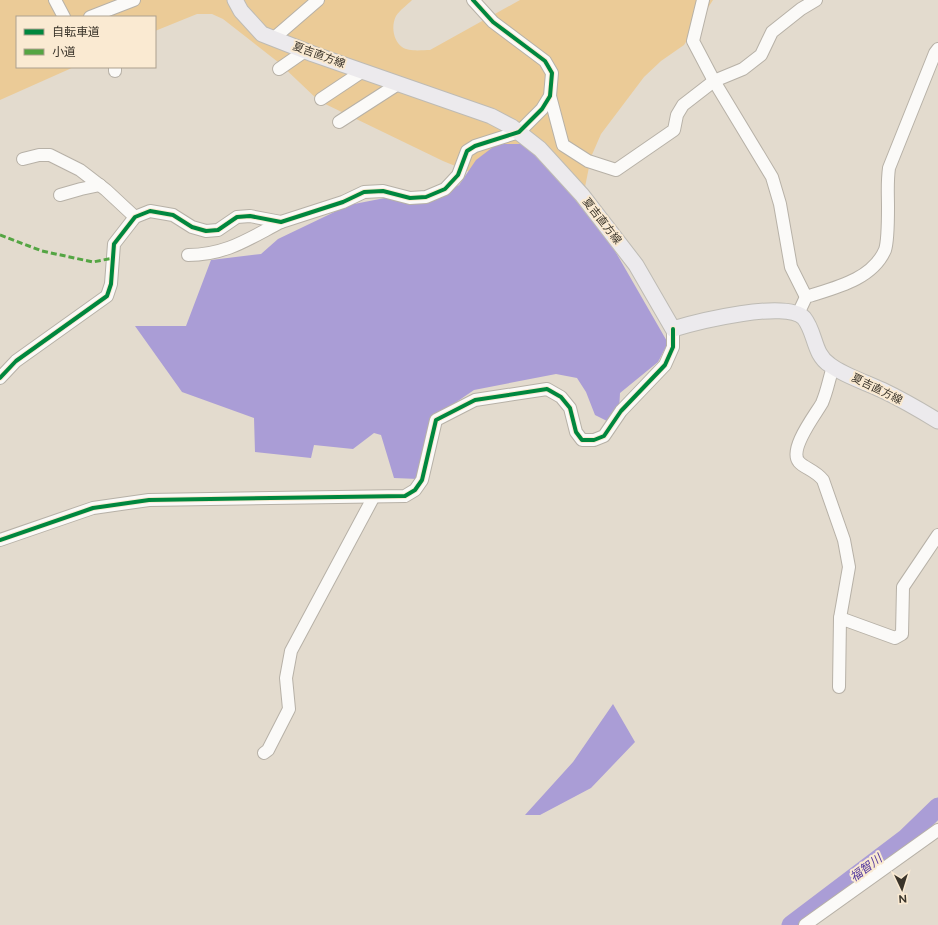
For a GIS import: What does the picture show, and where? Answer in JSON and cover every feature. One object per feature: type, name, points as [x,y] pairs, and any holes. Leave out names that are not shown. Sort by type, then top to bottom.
[{"type":"main road","name":"夏吉直方線","points":[[235,0],[240,11],[262,34],[398,84],[491,116],[519,132],[540,149],[582,195],[610,229],[636,265],[673,329]]},
{"type":"main road","points":[[673,329],[708,319],[737,314],[784,311],[798,314]]},
{"type":"main road","name":"夏吉直方線","points":[[798,314],[804,318],[820,356],[833,367],[883,390],[938,421]]},
{"type":"street","points":[[55,0],[63,16]]},
{"type":"street","points":[[92,16],[134,0]]},
{"type":"street","points":[[274,38],[318,0]]},
{"type":"street","points":[[473,0],[493,22],[545,61],[552,73],[550,96],[563,145],[588,161],[616,170],[674,130],[677,115],[683,105],[714,81],[743,69],[761,55],[772,32],[801,9],[816,0]]},
{"type":"street","points":[[703,0],[693,41],[714,81],[772,177],[780,204],[791,267],[806,297]]},
{"type":"street","points":[[798,314],[806,297],[855,280],[879,260],[886,249],[888,207],[886,185],[889,168],[935,53],[938,49]]},
{"type":"street","points":[[279,69],[305,50]]},
{"type":"street","points":[[321,100],[363,71]]},
{"type":"street","points":[[339,122],[398,84]]},
{"type":"street","points":[[188,255],[216,253],[281,222],[343,202],[364,192],[383,191],[410,198],[426,197],[445,189],[458,175],[467,151],[475,146],[519,132],[542,109],[550,96]]},
{"type":"street","points":[[23,159],[39,155],[50,155],[80,170],[100,185],[135,217]]},
{"type":"street","points":[[60,195],[100,185]]},
{"type":"street","points":[[0,378],[16,361],[107,296],[111,284],[114,244],[135,217],[150,211],[173,215],[192,227],[206,231],[218,230],[237,217],[250,216],[281,222]]},
{"type":"street","points":[[0,540],[93,508],[129,502],[172,499],[373,498],[405,496],[415,490],[422,480],[436,420],[475,400],[547,390],[561,397],[570,408],[576,432],[582,440],[594,440],[604,436],[621,411],[665,365],[673,347],[673,329]]},
{"type":"street","points":[[833,367],[822,402],[800,437],[797,458],[799,462],[816,472],[823,480],[844,540],[849,567],[840,618],[839,687]]},
{"type":"street","points":[[264,753],[268,750],[289,709],[286,678],[291,651],[373,498]]},
{"type":"street","points":[[840,618],[896,638],[902,634],[903,587],[938,535]]},
{"type":"street","points":[[805,925],[938,830]]},
{"type":"shaded area","points":[[0,0],[412,0],[394,20],[393,28],[395,37],[399,44],[405,49],[430,50],[520,0],[713,0],[684,45],[661,61],[644,77],[601,134],[591,157],[583,197],[574,203],[519,192],[443,161],[319,101],[278,62],[223,19],[212,14],[197,14],[156,31],[156,16],[16,16],[16,68],[72,68],[0,100]]},
{"type":"shaded area","points":[[497,144],[528,144],[607,237],[668,343],[658,362],[620,393],[619,411],[607,421],[595,415],[586,392],[577,378],[556,374],[474,390],[433,418],[418,479],[394,478],[381,435],[374,433],[353,449],[314,445],[311,458],[255,452],[254,418],[182,392],[135,326],[186,326],[211,260],[261,254],[278,239],[349,205],[390,197],[430,202],[459,185],[476,160]]},
{"type":"shaded area","points":[[613,704],[635,742],[591,788],[540,815],[525,815],[573,762]]},
{"type":"waterway","name":"福智川","points":[[791,925],[906,838],[938,807]]},
{"type":"marked path","points":[[0,235],[42,251],[93,262],[113,258]]},
{"type":"cycle path","points":[[0,378],[16,361],[107,296],[111,284],[114,244],[135,217],[150,211],[173,215],[192,227],[206,231],[218,230],[237,217],[250,216],[281,222],[343,202],[364,192],[383,191],[410,198],[426,197],[445,189],[458,175],[467,151],[475,146],[519,132],[542,109],[550,96],[552,73],[545,61],[493,22],[473,0]]},
{"type":"cycle path","points":[[0,540],[93,508],[149,500],[405,496],[415,490],[422,480],[436,420],[475,400],[547,389],[561,397],[570,408],[576,432],[582,440],[594,440],[604,436],[621,411],[665,365],[673,347],[673,329]]}]
